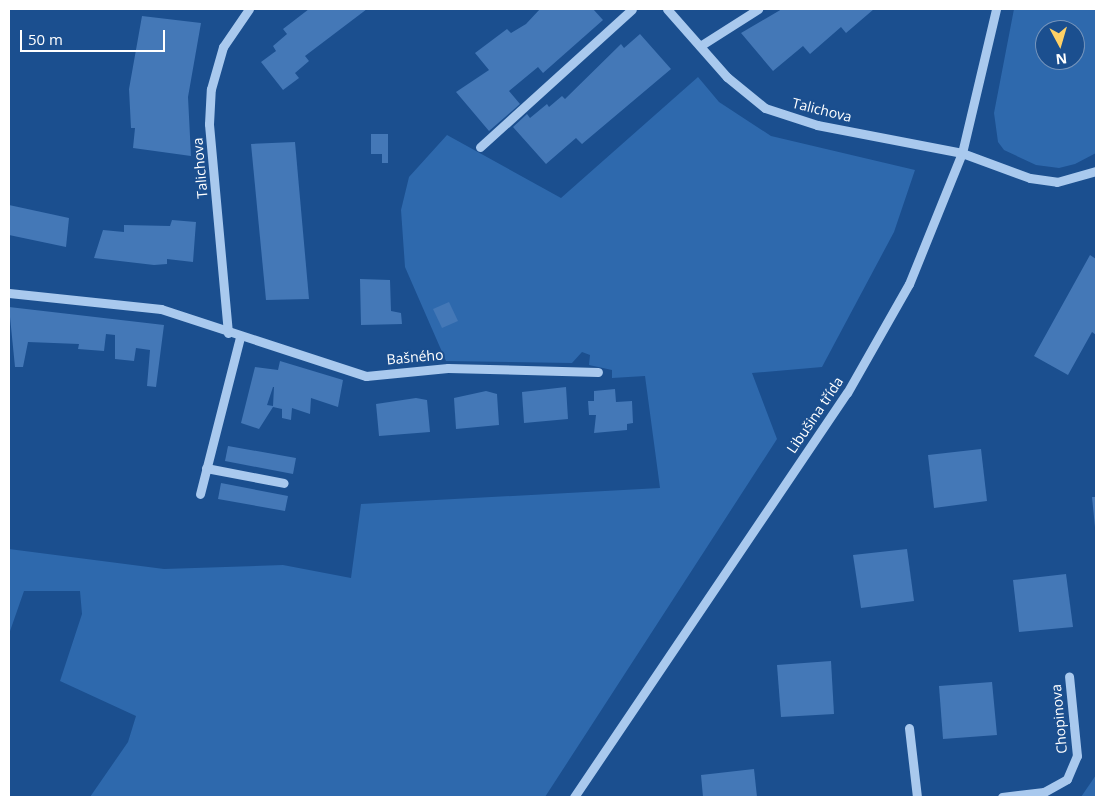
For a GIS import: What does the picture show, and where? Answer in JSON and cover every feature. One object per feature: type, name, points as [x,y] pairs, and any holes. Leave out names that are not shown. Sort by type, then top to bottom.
[{"type":"street","name":"Talichova","points":[[228,333],[209,124],[211,89],[223,48],[249,9]]},
{"type":"street","points":[[480,147],[632,9]]},
{"type":"street","name":"Talichova","points":[[667,9],[727,78],[765,108],[817,125],[962,153],[1030,178],[1057,182],[1096,171]]},
{"type":"street","points":[[700,46],[758,9]]},
{"type":"street","name":"Libušina třída","points":[[574,797],[847,393],[909,284],[962,153],[996,9]]},
{"type":"street","name":"Bašného","points":[[9,293],[161,309],[240,337],[366,376],[448,368],[598,372]]},
{"type":"street","points":[[200,494],[240,337]]},
{"type":"street","points":[[206,468],[284,483]]},
{"type":"street","name":"Chopinova","points":[[1002,797],[1044,792],[1067,779],[1077,756],[1069,676]]},
{"type":"street","points":[[909,728],[917,797]]},
{"type":"shaded area","points":[[1014,9],[1096,9],[1096,153],[1075,164],[1059,168],[1036,165],[1004,150],[998,142],[994,113]]},
{"type":"shaded area","points":[[698,77],[719,102],[771,136],[915,170],[894,232],[822,367],[752,373],[777,439],[545,797],[90,797],[128,742],[136,716],[60,681],[82,614],[80,591],[24,591],[9,634],[9,549],[164,569],[283,565],[351,578],[361,504],[660,488],[645,376],[612,378],[612,370],[589,365],[590,355],[582,352],[572,363],[446,361],[405,267],[401,210],[409,177],[447,135],[561,198]]},
{"type":"shaded area","points":[[1096,775],[1096,797],[1081,797]]},
{"type":"building","points":[[309,9],[367,9],[305,56],[309,61],[295,73],[299,78],[283,90],[261,62],[276,51],[273,46],[287,34],[283,29]]},
{"type":"building","points":[[540,9],[593,9],[603,20],[543,73],[538,67],[509,91],[520,104],[489,131],[456,92],[489,70],[475,53],[507,29],[511,33],[526,24]]},
{"type":"building","points":[[782,9],[874,9],[846,33],[841,27],[810,54],[803,46],[773,71],[741,33]]},
{"type":"building","points":[[142,16],[201,23],[188,97],[191,156],[133,148],[135,128],[131,128],[129,89]]},
{"type":"building","points":[[640,34],[671,69],[582,144],[576,138],[546,164],[513,127],[527,114],[530,118],[547,104],[549,107],[562,96],[565,99],[621,44],[624,48]]},
{"type":"building","points":[[371,134],[388,134],[388,163],[382,163],[382,154],[371,154]]},
{"type":"building","points":[[295,142],[309,299],[266,300],[251,144]]},
{"type":"building","points":[[9,205],[69,218],[66,247],[9,235]]},
{"type":"building","points":[[172,220],[196,222],[193,262],[167,259],[167,264],[154,265],[94,258],[103,230],[124,232],[124,225],[170,226]]},
{"type":"building","points":[[1090,255],[1096,259],[1096,335],[1092,332],[1068,375],[1034,356]]},
{"type":"building","points":[[360,279],[390,280],[391,311],[401,313],[402,324],[361,325]]},
{"type":"building","points":[[449,302],[458,321],[442,328],[433,309]]},
{"type":"building","points":[[9,307],[164,325],[156,387],[147,386],[150,350],[136,348],[134,361],[115,359],[115,335],[106,334],[104,351],[78,349],[79,344],[28,342],[23,367],[15,367]]},
{"type":"building","points":[[280,361],[343,380],[338,407],[311,398],[310,414],[292,408],[291,420],[282,418],[282,409],[273,407],[259,429],[241,423],[255,367],[278,370]],"holes":[[[273,387],[273,406],[267,405]]]},
{"type":"building","points":[[566,387],[568,419],[524,423],[522,392]]},
{"type":"building","points":[[615,389],[616,402],[632,401],[633,423],[627,424],[627,430],[594,433],[596,415],[589,415],[588,401],[594,401],[594,391]]},
{"type":"building","points":[[486,391],[497,394],[499,425],[456,429],[454,398]]},
{"type":"building","points":[[416,398],[427,400],[430,432],[379,436],[376,404]]},
{"type":"building","points":[[228,446],[296,458],[293,474],[225,461]]},
{"type":"building","points":[[981,449],[987,501],[934,508],[928,455]]},
{"type":"building","points":[[221,483],[288,496],[285,511],[218,499]]},
{"type":"building","points":[[1092,497],[1096,497],[1096,527],[1095,527]]},
{"type":"building","points":[[907,549],[914,601],[861,608],[853,555]]},
{"type":"building","points":[[1066,574],[1073,627],[1019,632],[1013,580]]},
{"type":"building","points":[[831,661],[834,714],[781,717],[777,665]]},
{"type":"building","points":[[992,682],[997,735],[943,739],[939,686]]},
{"type":"building","points":[[754,769],[757,797],[703,797],[701,775]]}]
